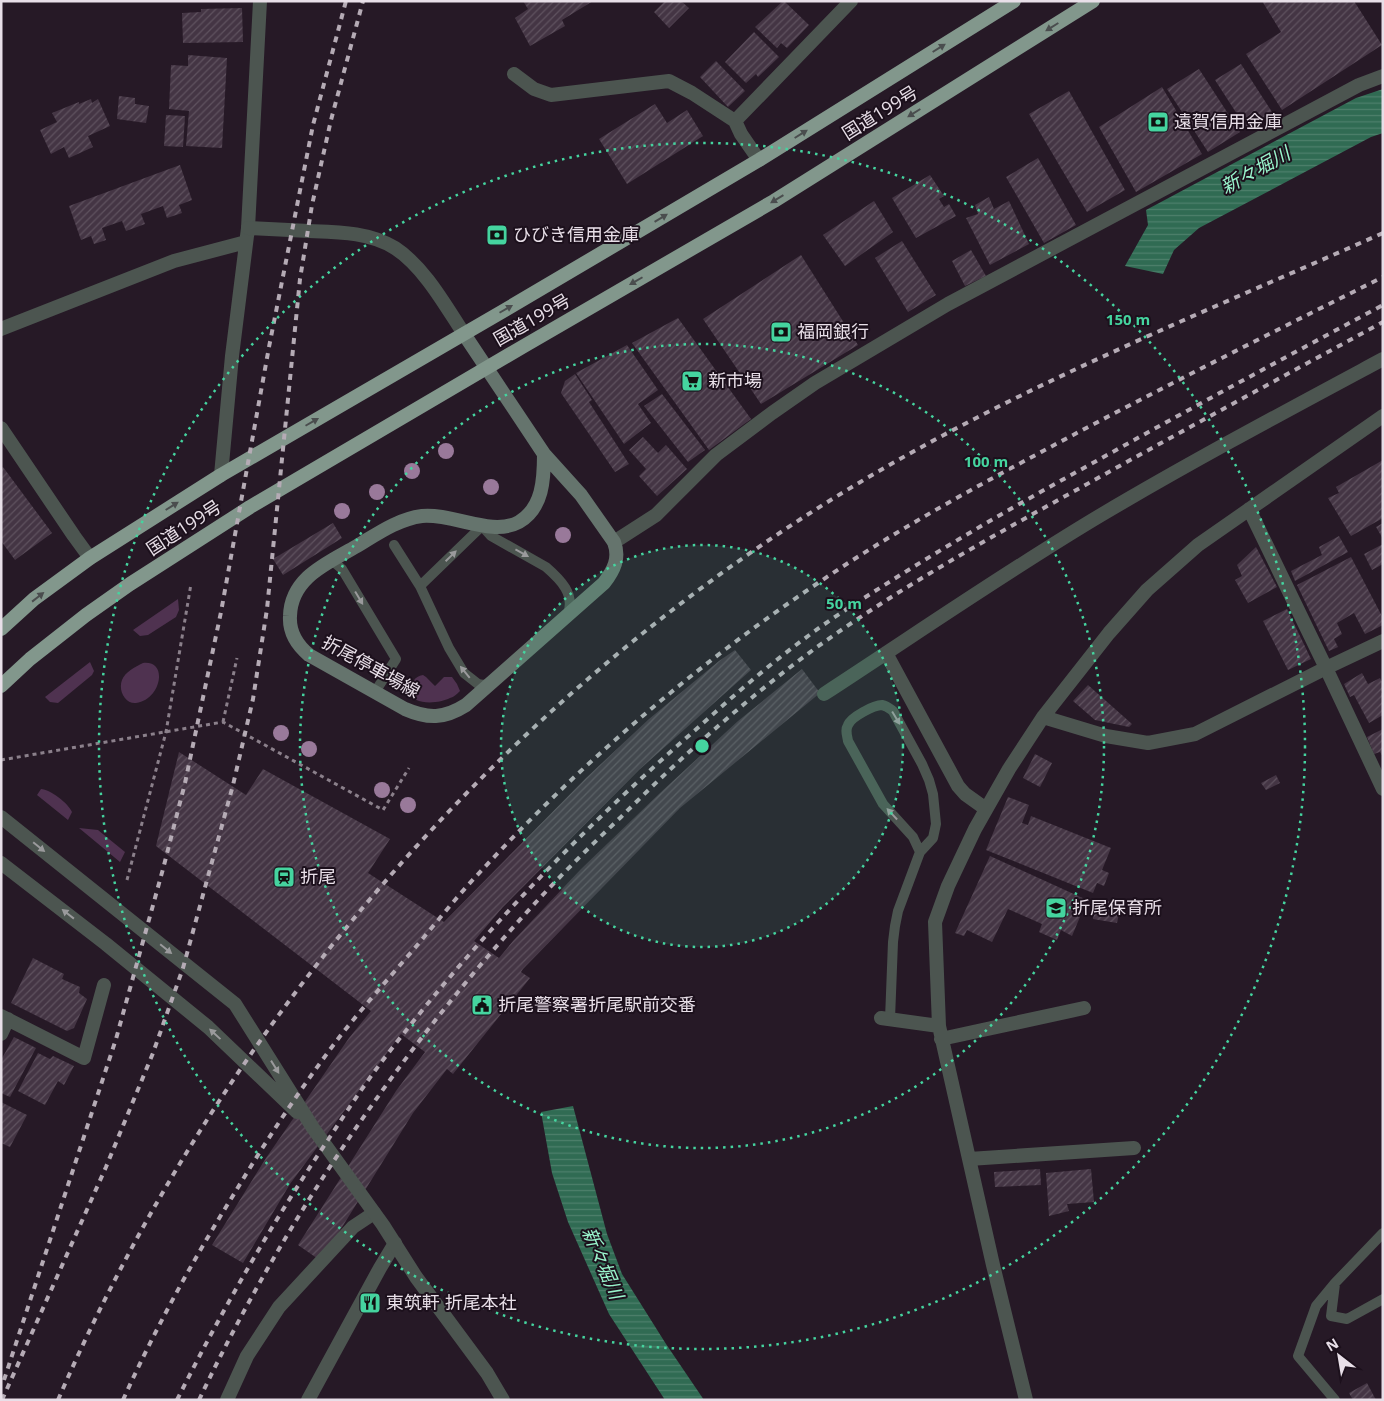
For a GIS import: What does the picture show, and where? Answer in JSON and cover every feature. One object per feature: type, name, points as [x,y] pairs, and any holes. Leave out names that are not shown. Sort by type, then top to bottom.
[{"type":"highway","name":"国道199号","points":[[1,629],[34,599],[90,558],[220,475],[759,160],[1014,1]]},
{"type":"highway","name":"国道199号","points":[[1,686],[30,659],[86,615],[130,584],[250,507],[774,201],[1094,1]]},
{"type":"main road","points":[[464,334],[544,454],[581,495],[614,542]]},
{"type":"main road","name":"折尾停車場線","points":[[544,454],[543,486],[540,494],[530,511],[517,523],[500,527],[482,526],[448,517],[428,516],[411,518],[389,526],[312,574],[297,589],[292,598],[290,610],[291,630],[298,644],[309,655],[416,714],[436,717],[455,712],[466,705],[604,582],[615,565],[617,556],[614,542]]},
{"type":"street","points":[[220,475],[248,228],[260,1]]},
{"type":"street","points":[[735,121],[852,1]]},
{"type":"street","points":[[514,74],[534,89],[552,95],[669,81],[692,93],[735,121],[741,134],[759,160]]},
{"type":"street","points":[[614,542],[656,515],[716,455],[815,383],[948,304],[1359,85],[1383,76]]},
{"type":"street","points":[[248,228],[352,234],[371,237],[394,247],[413,263],[430,284],[464,334]]},
{"type":"street","points":[[1,329],[174,261],[246,242]]},
{"type":"street","points":[[824,694],[1000,578],[1108,511],[1204,456],[1383,359]]},
{"type":"street","points":[[1026,1400],[940,1032],[935,922],[948,886],[975,828],[1008,769],[1043,717],[1109,633],[1147,590],[1198,545],[1383,416]]},
{"type":"street","points":[[1,428],[90,558]]},
{"type":"street","points":[[1249,509],[1383,789]]},
{"type":"street","points":[[1043,717],[1106,736],[1148,743],[1195,734],[1383,641]]},
{"type":"street","points":[[886,653],[958,786],[965,794],[986,809]]},
{"type":"street","points":[[1,817],[235,1004],[314,1128],[416,1277],[488,1373],[503,1400]]},
{"type":"street","points":[[1,863],[106,944],[208,1028],[314,1128]]},
{"type":"street","points":[[1,1034],[5,1018],[84,1058],[104,985]]},
{"type":"street","points":[[885,1018],[940,1032],[1084,1008]]},
{"type":"street","points":[[969,1159],[1134,1148]]},
{"type":"street","points":[[227,1400],[247,1356],[278,1306],[353,1227],[374,1213]]},
{"type":"street","points":[[308,1400],[395,1244]]},
{"type":"lane","points":[[420,586],[482,526],[491,536],[553,572],[571,599],[568,614]]},
{"type":"lane","points":[[394,545],[420,586],[449,648],[464,673],[478,684],[489,684]]},
{"type":"lane","points":[[329,562],[335,563],[342,569],[396,659],[375,692]]},
{"type":"lane","points":[[885,1018],[898,911],[920,852],[934,838],[936,824],[933,794],[922,764],[893,711],[888,706],[876,706],[850,721],[846,733],[848,740],[883,804],[913,837],[920,852]]},
{"type":"lane","points":[[1335,1400],[1298,1356],[1316,1306],[1335,1283],[1383,1233]]},
{"type":"lane","points":[[1335,1283],[1331,1316],[1347,1319],[1383,1299]]},
{"type":"path","points":[[127,880],[166,732],[191,584]]},
{"type":"path","points":[[224,722],[237,658]]},
{"type":"path","points":[[1,760],[224,722],[382,810],[409,768]]},
{"type":"shaded area","points":[[178,599],[179,610],[176,617],[148,635],[140,636],[133,630]]},
{"type":"shaded area","points":[[90,662],[94,671],[92,675],[58,703],[50,702],[45,697]]},
{"type":"shaded area","points":[[143,663],[151,664],[156,668],[159,674],[159,681],[151,695],[145,700],[132,703],[123,696],[122,680],[128,672]]},
{"type":"shaded area","points":[[423,675],[435,686],[444,677],[452,677],[460,691],[454,696],[439,702],[426,702],[415,699],[408,690],[415,679]]},
{"type":"shaded area","points":[[41,789],[54,794],[67,805],[72,812],[68,820],[37,795]]},
{"type":"shaded area","points":[[79,828],[98,830],[125,852],[120,862]]},
{"type":"water","name":"新々堀川","points":[[1383,89],[1383,133],[1371,137],[1199,228],[1174,250],[1163,274],[1125,266],[1148,225],[1146,210],[1356,98]]},
{"type":"water","name":"新々堀川","points":[[573,1106],[607,1234],[622,1274],[704,1400],[665,1400],[609,1314],[568,1222],[552,1173],[541,1112]]},
{"type":"building","points":[[523,1],[593,1],[562,20],[565,26],[530,46],[515,18],[528,9]]},
{"type":"building","points":[[665,1],[681,1],[689,8],[669,28],[654,12]]},
{"type":"building","points":[[783,1],[809,25],[787,48],[781,43],[777,48],[755,27]]},
{"type":"building","points":[[1262,1],[1354,1],[1382,45],[1282,110],[1246,54],[1281,32]]},
{"type":"building","points":[[242,8],[243,42],[183,43],[182,13],[201,12],[201,9]]},
{"type":"building","points":[[754,32],[779,57],[758,77],[756,74],[746,83],[725,62]]},
{"type":"building","points":[[188,55],[227,58],[222,148],[186,146],[189,111],[169,109],[171,65],[188,66]]},
{"type":"building","points":[[716,61],[745,91],[728,107],[700,77]]},
{"type":"building","points":[[1241,64],[1274,115],[1248,131],[1215,80]]},
{"type":"building","points":[[1199,69],[1240,132],[1208,152],[1167,89]]},
{"type":"building","points":[[1162,87],[1202,154],[1136,192],[1099,127]]},
{"type":"building","points":[[1069,91],[1125,190],[1087,212],[1029,114]]},
{"type":"building","points":[[119,96],[135,98],[135,104],[149,106],[146,123],[117,119]]},
{"type":"building","points":[[91,99],[92,103],[98,99],[110,126],[88,136],[93,147],[69,158],[64,147],[51,154],[40,130],[57,122],[52,113]]},
{"type":"building","points":[[655,104],[667,123],[687,110],[703,136],[627,184],[599,139]]},
{"type":"building","points":[[166,115],[185,116],[183,147],[164,146]]},
{"type":"building","points":[[1038,158],[1076,225],[1044,243],[1006,177]]},
{"type":"building","points":[[180,165],[192,200],[179,205],[182,213],[167,218],[163,206],[141,214],[145,224],[126,231],[122,221],[102,228],[106,240],[94,244],[91,236],[81,240],[69,206]]},
{"type":"building","points":[[930,175],[944,196],[939,199],[944,207],[949,204],[956,216],[916,238],[892,198]]},
{"type":"building","points":[[989,197],[994,209],[1009,201],[1029,244],[990,265],[966,218],[978,214],[975,205]]},
{"type":"building","points":[[874,201],[893,232],[845,266],[823,235]]},
{"type":"building","points":[[902,241],[936,295],[908,312],[875,258]]},
{"type":"building","points":[[971,250],[986,276],[965,286],[952,261]]},
{"type":"building","name":"福岡銀行","points":[[801,255],[858,345],[761,404],[703,319]]},
{"type":"building","name":"新市場","points":[[678,318],[751,419],[709,450],[632,343]]},
{"type":"building","points":[[627,345],[658,390],[638,404],[651,423],[624,444],[576,373]]},
{"type":"building","points":[[575,374],[592,400],[589,402],[629,464],[615,472],[561,393],[565,381]]},
{"type":"building","points":[[662,394],[705,450],[688,462],[644,406]]},
{"type":"building","points":[[643,437],[658,453],[666,445],[687,469],[657,496],[639,476],[646,469],[629,450]]},
{"type":"building","points":[[1383,460],[1383,518],[1351,536],[1328,498],[1339,493],[1336,487]]},
{"type":"building","points":[[3,467],[52,533],[15,560],[1,541],[1,468]]},
{"type":"building","points":[[333,523],[342,538],[283,575],[273,559]]},
{"type":"building","points":[[1383,523],[1383,539],[1376,527]]},
{"type":"building","points":[[1339,536],[1348,552],[1295,581],[1291,571],[1322,555],[1319,547]]},
{"type":"building","points":[[1383,544],[1383,564],[1372,570],[1364,554]]},
{"type":"building","points":[[1256,547],[1277,587],[1248,603],[1235,580],[1242,576],[1237,565]]},
{"type":"building","points":[[1351,557],[1383,618],[1383,625],[1365,634],[1354,613],[1337,623],[1342,634],[1334,639],[1338,647],[1329,651],[1297,585]]},
{"type":"building","points":[[1287,609],[1311,659],[1288,670],[1263,621]]},
{"type":"building","points":[[735,650],[751,670],[639,770],[503,907],[474,941],[499,958],[581,869],[660,793],[738,721],[802,669],[820,693],[680,808],[523,969],[521,972],[530,978],[453,1074],[447,1069],[413,1113],[321,1261],[298,1245],[396,1091],[425,1052],[401,1034],[290,1184],[243,1263],[212,1245],[266,1158],[349,1038],[371,1011],[156,846],[179,752],[246,795],[263,769],[390,839],[368,873],[444,922],[586,778],[649,719]]},
{"type":"building","points":[[1362,673],[1368,684],[1380,678],[1383,684],[1381,692],[1383,695],[1383,715],[1369,723],[1354,695],[1350,697],[1344,684]]},
{"type":"building","points":[[1088,685],[1132,724],[1129,727],[1095,720],[1073,701]]},
{"type":"building","points":[[1383,729],[1383,757],[1380,752],[1374,754],[1367,737]]},
{"type":"building","points":[[1035,754],[1052,763],[1040,787],[1023,778]]},
{"type":"building","points":[[1276,775],[1280,783],[1266,790],[1261,783]]},
{"type":"building","points":[[1008,797],[1029,805],[1022,823],[1028,825],[1031,816],[1111,848],[1102,870],[1109,873],[1104,886],[1097,883],[1093,893],[986,850]]},
{"type":"building","points":[[990,856],[1087,900],[1072,936],[1061,930],[1057,940],[1039,932],[1042,924],[1008,909],[992,942],[967,930],[964,936],[955,933]]},
{"type":"building","points":[[1096,899],[1121,904],[1117,923],[1093,919]]},
{"type":"building","points":[[33,958],[64,974],[62,979],[80,987],[79,993],[87,999],[74,1028],[67,1031],[11,1003]]},
{"type":"building","points":[[14,1037],[36,1048],[10,1097],[1,1093],[1,1060]]},
{"type":"building","points":[[38,1053],[50,1059],[53,1056],[74,1066],[64,1085],[58,1081],[45,1105],[18,1091]]},
{"type":"building","points":[[1,1102],[27,1115],[10,1147],[1,1143]]},
{"type":"building","points":[[1040,1169],[1041,1185],[995,1187],[994,1172]]},
{"type":"building","points":[[1091,1169],[1094,1202],[1067,1204],[1069,1211],[1049,1216],[1046,1173]]},
{"type":"building","points":[[1367,1383],[1376,1400],[1353,1400],[1349,1393]]},
{"type":"railway","points":[[4,1380],[116,1039],[185,783],[221,612],[269,347],[313,125],[346,1]]},
{"type":"railway","points":[[2,1400],[106,1167],[153,1053],[183,968],[233,785],[253,699],[267,609],[300,279],[312,205],[331,120],[363,1]]},
{"type":"railway","points":[[58,1400],[126,1258],[205,1122],[295,993],[395,870],[504,756],[621,651],[747,555],[879,471],[940,437],[1001,405],[1128,345],[1383,233]]},
{"type":"railway","points":[[123,1400],[175,1295],[246,1173],[299,1093],[341,1035],[473,880],[520,830],[600,753],[684,681],[728,647],[845,565],[985,482],[1212,363],[1383,277]]},
{"type":"railway","points":[[177,1400],[267,1235],[307,1171],[380,1064],[448,979],[520,898],[636,783],[771,665],[837,615],[1034,495],[1383,305]]},
{"type":"railway","points":[[199,1400],[265,1272],[302,1210],[341,1150],[425,1033],[470,977],[542,896],[690,751],[738,709],[813,650],[910,585],[1193,425],[1383,322]]},
{"type":"place","name":"遠賀信用金庫","points":[[1158,122]]},
{"type":"place","name":"ひびき信用金庫","points":[[497,235]]},
{"type":"place","name":"福岡銀行","points":[[781,332]]},
{"type":"place","name":"新市場","points":[[692,381]]},
{"type":"place","name":"折尾","points":[[284,877]]},
{"type":"place","name":"折尾保育所","points":[[1056,908]]},
{"type":"place","name":"折尾警察署折尾駅前交番","points":[[482,1005]]},
{"type":"place","name":"東筑軒 折尾本社","points":[[370,1303]]}]
